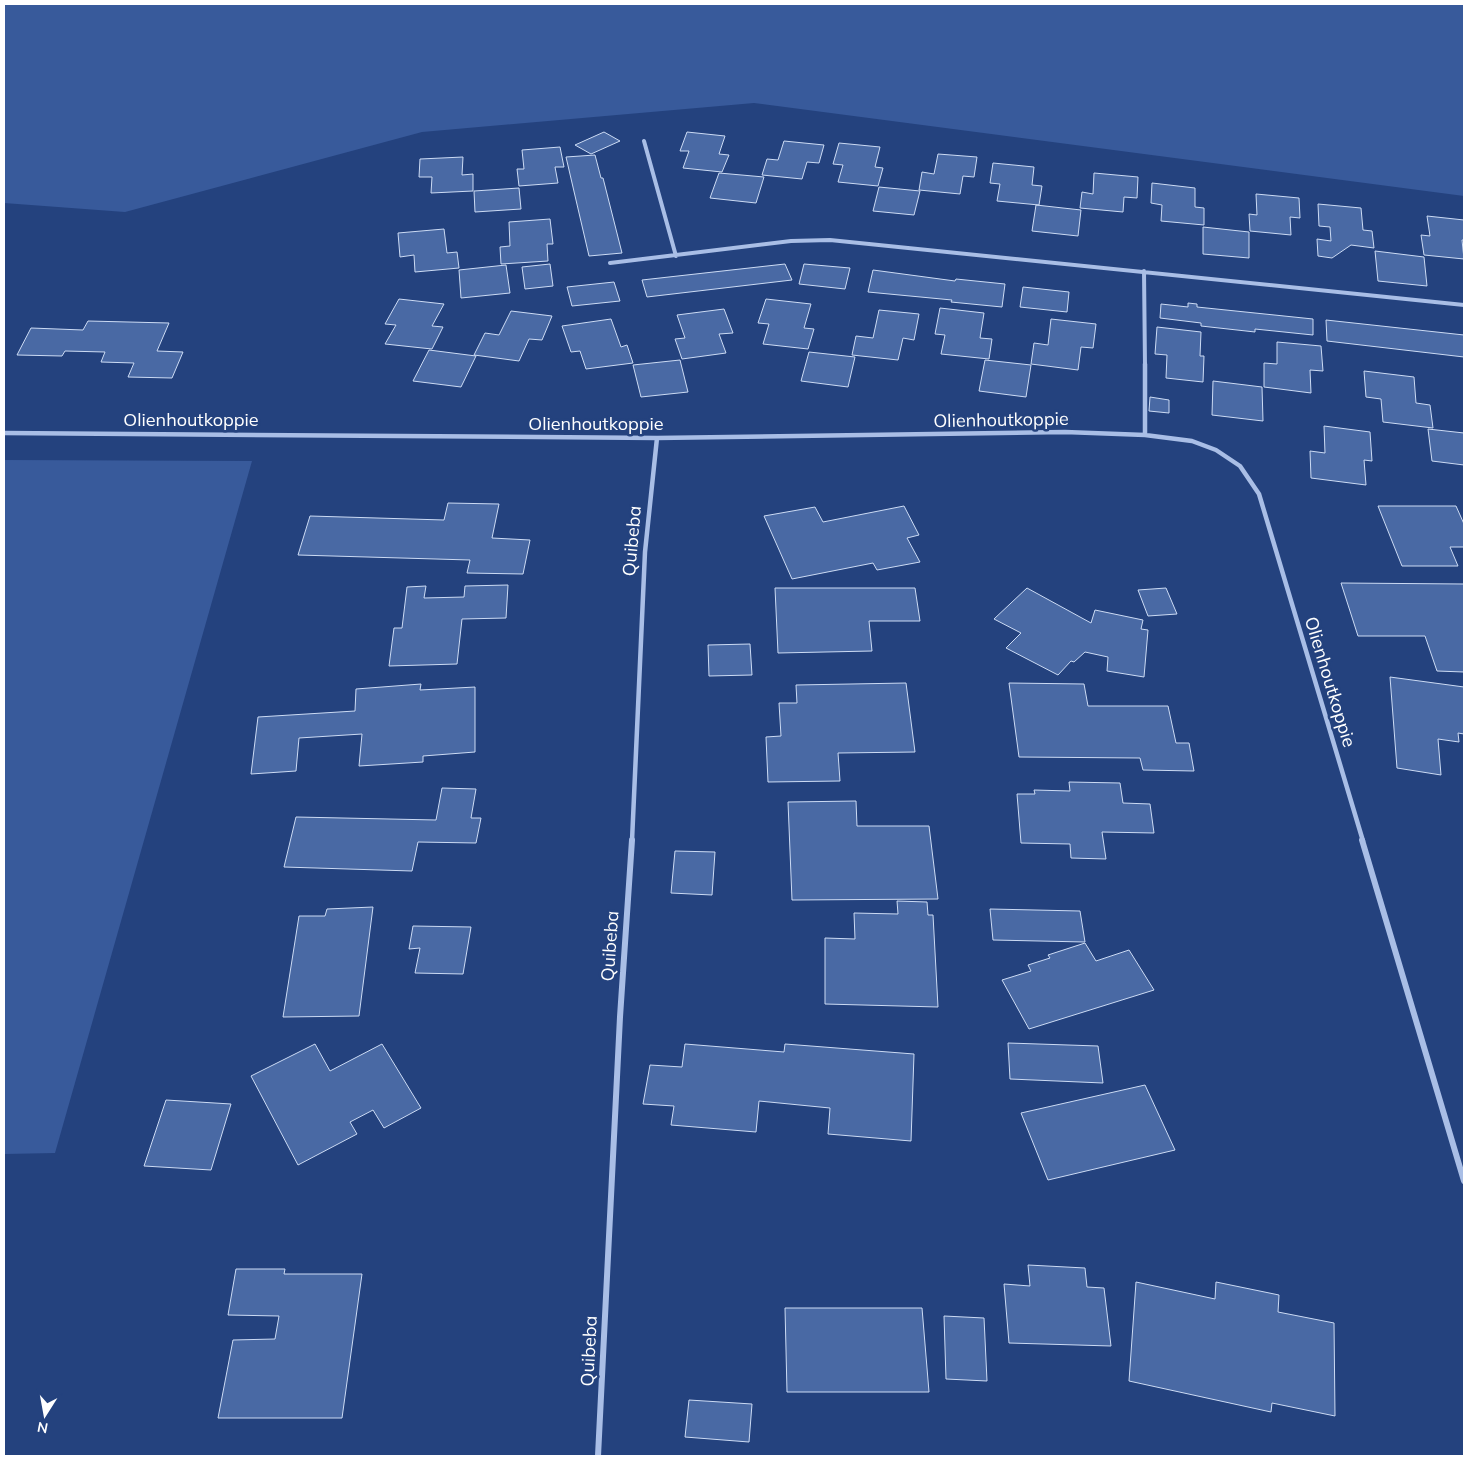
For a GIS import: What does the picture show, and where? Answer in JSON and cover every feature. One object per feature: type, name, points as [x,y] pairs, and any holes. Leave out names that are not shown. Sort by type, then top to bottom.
[{"type":"street","points":[[644,141],[676,256]]},
{"type":"street","points":[[610,263],[791,241],[830,240],[1464,305]]},
{"type":"street","points":[[1144,271],[1146,435]]},
{"type":"street","name":"Olienhoutkoppie","points":[[4,433],[657,438],[1065,432],[1146,435],[1192,441],[1216,450],[1240,466],[1259,494],[1464,1181]]},
{"type":"street","name":"Quibeba","points":[[598,1456],[620,1017],[631,860],[645,552],[657,438]]},
{"type":"shaded area","points":[[4,4],[1464,4],[1464,196],[754,103],[422,132],[125,212],[4,203]]},
{"type":"shaded area","points":[[4,460],[252,461],[55,1153],[4,1154]]},
{"type":"building","points":[[604,132],[620,141],[591,154],[575,145]]},
{"type":"building","points":[[687,132],[725,136],[719,154],[729,155],[722,172],[683,168],[689,151],[680,151]]},
{"type":"building","points":[[784,141],[824,145],[819,163],[807,162],[802,179],[762,175],[767,159],[778,160]]},
{"type":"building","points":[[839,143],[880,147],[875,167],[883,168],[878,186],[838,182],[843,165],[833,164]]},
{"type":"building","points":[[560,147],[564,167],[555,167],[558,183],[519,186],[517,169],[524,169],[522,150]]},
{"type":"building","points":[[938,154],[977,157],[974,177],[963,176],[960,194],[919,190],[922,172],[934,174]]},
{"type":"building","points":[[595,155],[601,178],[603,178],[622,253],[589,256],[566,157]]},
{"type":"building","points":[[463,157],[462,175],[473,174],[473,191],[431,193],[432,177],[419,177],[420,159]]},
{"type":"building","points":[[993,163],[1034,167],[1032,185],[1042,186],[1039,205],[997,201],[1000,184],[990,183]]},
{"type":"building","points":[[719,173],[764,177],[756,203],[710,198]]},
{"type":"building","points":[[1094,173],[1138,177],[1137,198],[1124,197],[1123,212],[1080,208],[1082,192],[1093,194]]},
{"type":"building","points":[[1152,183],[1195,188],[1195,207],[1204,208],[1204,225],[1161,221],[1162,205],[1151,203]]},
{"type":"building","points":[[879,187],[920,191],[914,215],[873,211]]},
{"type":"building","points":[[519,188],[521,209],[475,212],[474,191]]},
{"type":"building","points":[[1256,194],[1299,198],[1300,218],[1290,217],[1291,235],[1250,231],[1249,214],[1257,215]]},
{"type":"building","points":[[1318,204],[1361,208],[1363,230],[1372,231],[1374,248],[1351,245],[1332,258],[1318,256],[1317,239],[1331,241],[1330,227],[1319,226]]},
{"type":"building","points":[[1036,205],[1081,210],[1078,236],[1032,231]]},
{"type":"building","points":[[1427,216],[1464,220],[1464,240],[1462,240],[1464,259],[1424,255],[1421,235],[1430,236]]},
{"type":"building","points":[[550,219],[553,244],[547,244],[548,261],[501,264],[500,247],[510,246],[509,222]]},
{"type":"building","points":[[1203,227],[1249,232],[1249,258],[1203,254]]},
{"type":"building","points":[[444,229],[447,253],[457,252],[459,268],[415,272],[414,255],[400,257],[398,233]]},
{"type":"building","points":[[1375,251],[1424,257],[1427,286],[1378,281]]},
{"type":"building","points":[[550,264],[553,286],[525,289],[522,267]]},
{"type":"building","points":[[785,264],[792,280],[647,297],[642,280]]},
{"type":"building","points":[[804,264],[850,268],[845,289],[799,284]]},
{"type":"building","points":[[506,265],[510,293],[461,298],[459,270]]},
{"type":"building","points":[[873,270],[955,281],[956,279],[1005,284],[1002,307],[868,292]]},
{"type":"building","points":[[614,282],[620,301],[572,306],[567,287]]},
{"type":"building","points":[[1023,287],[1069,292],[1067,312],[1020,307]]},
{"type":"building","points":[[399,299],[444,304],[432,326],[443,327],[432,349],[385,344],[396,325],[385,324]]},
{"type":"building","points":[[766,299],[811,304],[804,328],[814,329],[808,349],[763,344],[769,324],[758,323]]},
{"type":"building","points":[[1188,303],[1197,304],[1197,307],[1313,319],[1313,335],[1255,329],[1255,332],[1201,326],[1201,323],[1160,318],[1161,304],[1188,307]]},
{"type":"building","points":[[940,308],[984,313],[980,338],[992,339],[989,359],[941,354],[945,335],[935,334]]},
{"type":"building","points":[[724,309],[733,333],[719,334],[726,353],[682,359],[675,339],[685,338],[677,315]]},
{"type":"building","points":[[879,310],[919,314],[914,340],[903,338],[898,360],[852,355],[856,336],[873,338]]},
{"type":"building","points":[[511,311],[552,316],[542,340],[529,339],[519,361],[474,355],[485,333],[499,335]]},
{"type":"building","points":[[611,319],[621,347],[627,345],[633,363],[586,369],[580,351],[571,352],[562,326]]},
{"type":"building","points":[[1051,319],[1096,324],[1093,348],[1081,347],[1078,370],[1031,364],[1034,343],[1048,345]]},
{"type":"building","points":[[1326,320],[1464,335],[1464,357],[1327,341]]},
{"type":"building","points":[[88,321],[169,323],[157,351],[183,352],[172,378],[128,377],[134,363],[101,362],[105,352],[65,351],[62,356],[17,355],[31,328],[83,330]]},
{"type":"building","points":[[1157,327],[1201,332],[1200,356],[1204,356],[1203,382],[1166,378],[1167,355],[1155,354]]},
{"type":"building","points":[[1277,342],[1321,346],[1323,371],[1310,370],[1311,393],[1264,387],[1264,363],[1277,364]]},
{"type":"building","points":[[429,350],[476,356],[461,387],[413,381]]},
{"type":"building","points":[[809,352],[855,357],[848,387],[801,381]]},
{"type":"building","points":[[680,360],[688,392],[641,397],[633,365]]},
{"type":"building","points":[[985,360],[1031,365],[1026,397],[979,391]]},
{"type":"building","points":[[1364,371],[1414,377],[1416,403],[1430,405],[1433,428],[1383,422],[1381,399],[1366,397]]},
{"type":"building","points":[[1213,381],[1262,387],[1263,421],[1212,415]]},
{"type":"building","points":[[1150,397],[1169,400],[1169,413],[1149,411]]},
{"type":"building","points":[[1324,426],[1370,432],[1372,461],[1364,460],[1366,485],[1311,478],[1310,451],[1325,453]]},
{"type":"building","points":[[1428,429],[1464,433],[1464,465],[1432,461]]},
{"type":"building","points":[[448,503],[499,504],[492,538],[530,540],[523,574],[467,573],[470,560],[298,555],[310,516],[444,520]]},
{"type":"building","points":[[904,506],[919,535],[907,538],[920,562],[877,570],[873,563],[792,579],[764,516],[815,507],[823,522]]},
{"type":"building","points":[[1378,506],[1456,506],[1464,524],[1464,547],[1450,547],[1458,566],[1402,566]]},
{"type":"building","points":[[1341,583],[1464,584],[1464,672],[1437,671],[1425,636],[1358,636]]},
{"type":"building","points":[[508,585],[506,618],[462,619],[457,664],[389,666],[394,628],[402,628],[407,587],[426,586],[424,598],[464,597],[465,586]]},
{"type":"building","points":[[775,588],[915,588],[920,621],[869,621],[872,651],[778,653]]},
{"type":"building","points":[[1027,588],[1091,623],[1095,610],[1143,620],[1141,629],[1148,630],[1144,677],[1107,671],[1108,657],[1085,652],[1074,662],[1071,661],[1058,675],[1006,648],[1021,633],[994,619]]},
{"type":"building","points":[[1166,588],[1177,614],[1148,616],[1138,590]]},
{"type":"building","points":[[750,644],[752,675],[709,676],[708,645]]},
{"type":"building","points":[[1390,677],[1464,687],[1464,734],[1458,733],[1459,742],[1438,739],[1441,775],[1397,768]]},
{"type":"building","points":[[906,683],[915,752],[838,753],[840,781],[768,782],[766,737],[781,736],[779,703],[797,703],[796,685]]},
{"type":"building","points":[[1009,683],[1084,684],[1088,706],[1168,706],[1176,743],[1189,743],[1194,771],[1143,770],[1140,758],[1019,757]]},
{"type":"building","points":[[421,684],[420,690],[475,687],[475,752],[423,756],[423,762],[359,766],[362,734],[299,738],[296,771],[251,774],[258,717],[355,711],[356,689]]},
{"type":"building","points":[[1069,782],[1120,783],[1123,803],[1150,804],[1154,833],[1102,832],[1106,859],[1071,858],[1070,844],[1021,843],[1017,794],[1035,794],[1034,790],[1070,791]]},
{"type":"building","points":[[442,788],[476,789],[471,818],[481,818],[476,843],[418,842],[412,871],[284,867],[296,817],[436,820]]},
{"type":"building","points":[[856,801],[857,826],[929,826],[938,899],[792,900],[788,802]]},
{"type":"building","points":[[675,851],[715,852],[712,895],[671,893]]},
{"type":"building","points":[[897,901],[927,902],[928,915],[933,915],[938,1007],[825,1004],[825,938],[855,939],[854,913],[898,914]]},
{"type":"building","points":[[373,907],[359,1016],[283,1017],[299,916],[325,916],[327,909]]},
{"type":"building","points":[[990,909],[1080,911],[1085,942],[993,940]]},
{"type":"building","points":[[413,926],[471,927],[463,974],[415,973],[420,948],[409,949]]},
{"type":"building","points":[[1085,943],[1096,961],[1129,950],[1154,990],[1029,1029],[1002,980],[1031,971],[1028,965],[1050,958],[1048,955]]},
{"type":"building","points":[[1008,1043],[1098,1046],[1103,1083],[1010,1079]]},
{"type":"building","points":[[315,1044],[330,1071],[382,1044],[421,1108],[384,1128],[373,1110],[350,1122],[357,1134],[298,1165],[251,1076]]},
{"type":"building","points":[[685,1044],[784,1052],[785,1044],[914,1054],[911,1141],[828,1134],[830,1108],[759,1101],[756,1132],[671,1125],[674,1106],[643,1104],[650,1065],[682,1067]]},
{"type":"building","points":[[1145,1085],[1175,1150],[1048,1180],[1021,1113]]},
{"type":"building","points":[[166,1100],[231,1104],[211,1170],[144,1166]]},
{"type":"building","points":[[1028,1265],[1085,1268],[1087,1287],[1104,1288],[1111,1346],[1009,1343],[1004,1284],[1030,1286]]},
{"type":"building","points":[[236,1269],[285,1269],[284,1274],[362,1274],[342,1418],[218,1418],[233,1340],[275,1339],[279,1316],[228,1315]]},
{"type":"building","points":[[1136,1282],[1215,1299],[1216,1282],[1279,1295],[1278,1312],[1334,1323],[1335,1416],[1272,1403],[1271,1412],[1129,1381]]},
{"type":"building","points":[[785,1308],[922,1308],[929,1392],[787,1392]]},
{"type":"building","points":[[944,1316],[984,1318],[987,1381],[946,1379]]},
{"type":"building","points":[[689,1400],[752,1404],[749,1442],[685,1437]]}]
